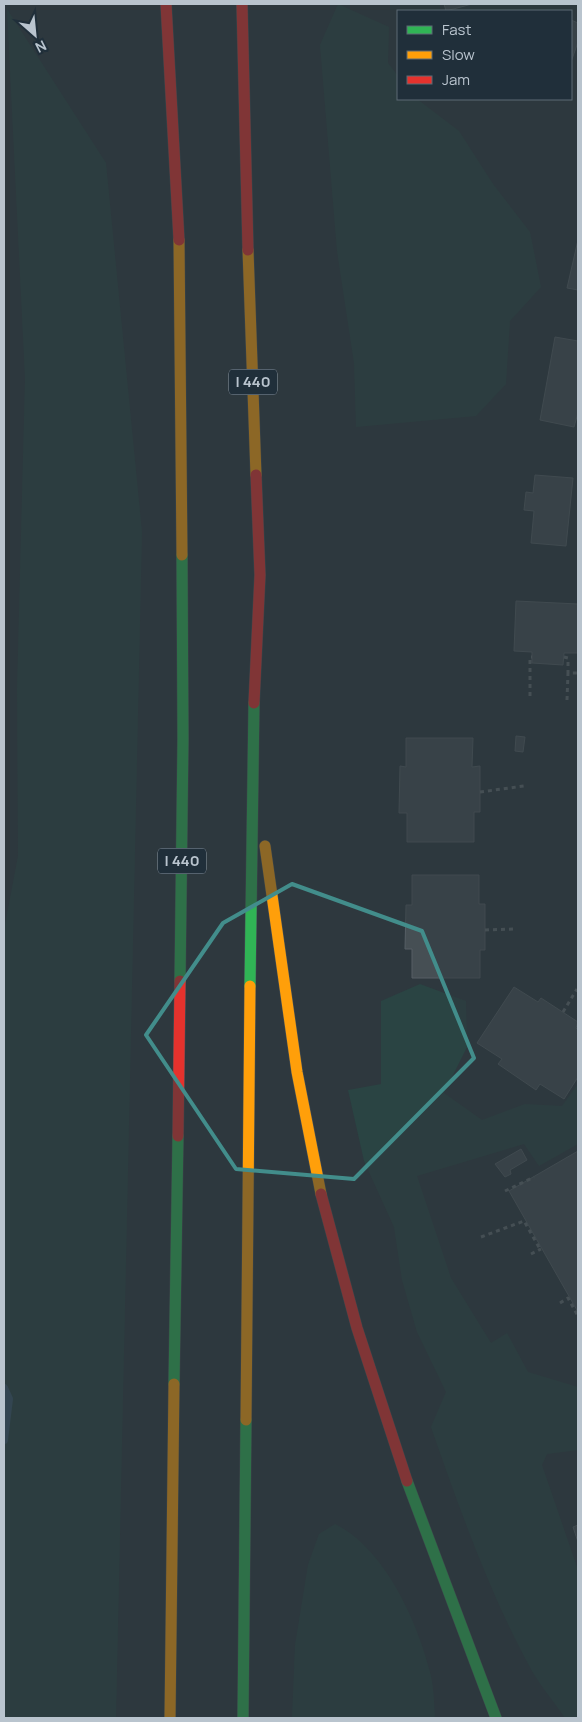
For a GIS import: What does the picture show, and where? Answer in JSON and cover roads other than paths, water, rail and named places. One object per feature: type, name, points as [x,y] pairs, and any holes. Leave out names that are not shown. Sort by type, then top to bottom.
[{"type":"highway","name":"I 440","points":[[166,4],[181,270],[183,729],[170,1718]]},
{"type":"highway","name":"I 440","points":[[242,4],[248,255],[260,575],[252,760],[243,1718]]},
{"type":"highway","points":[[252,760],[311,1148],[344,1284],[369,1369],[400,1461],[466,1642],[496,1718]]},
{"type":"waterway","points":[[4,1388],[9,1399],[4,1440]]}]
